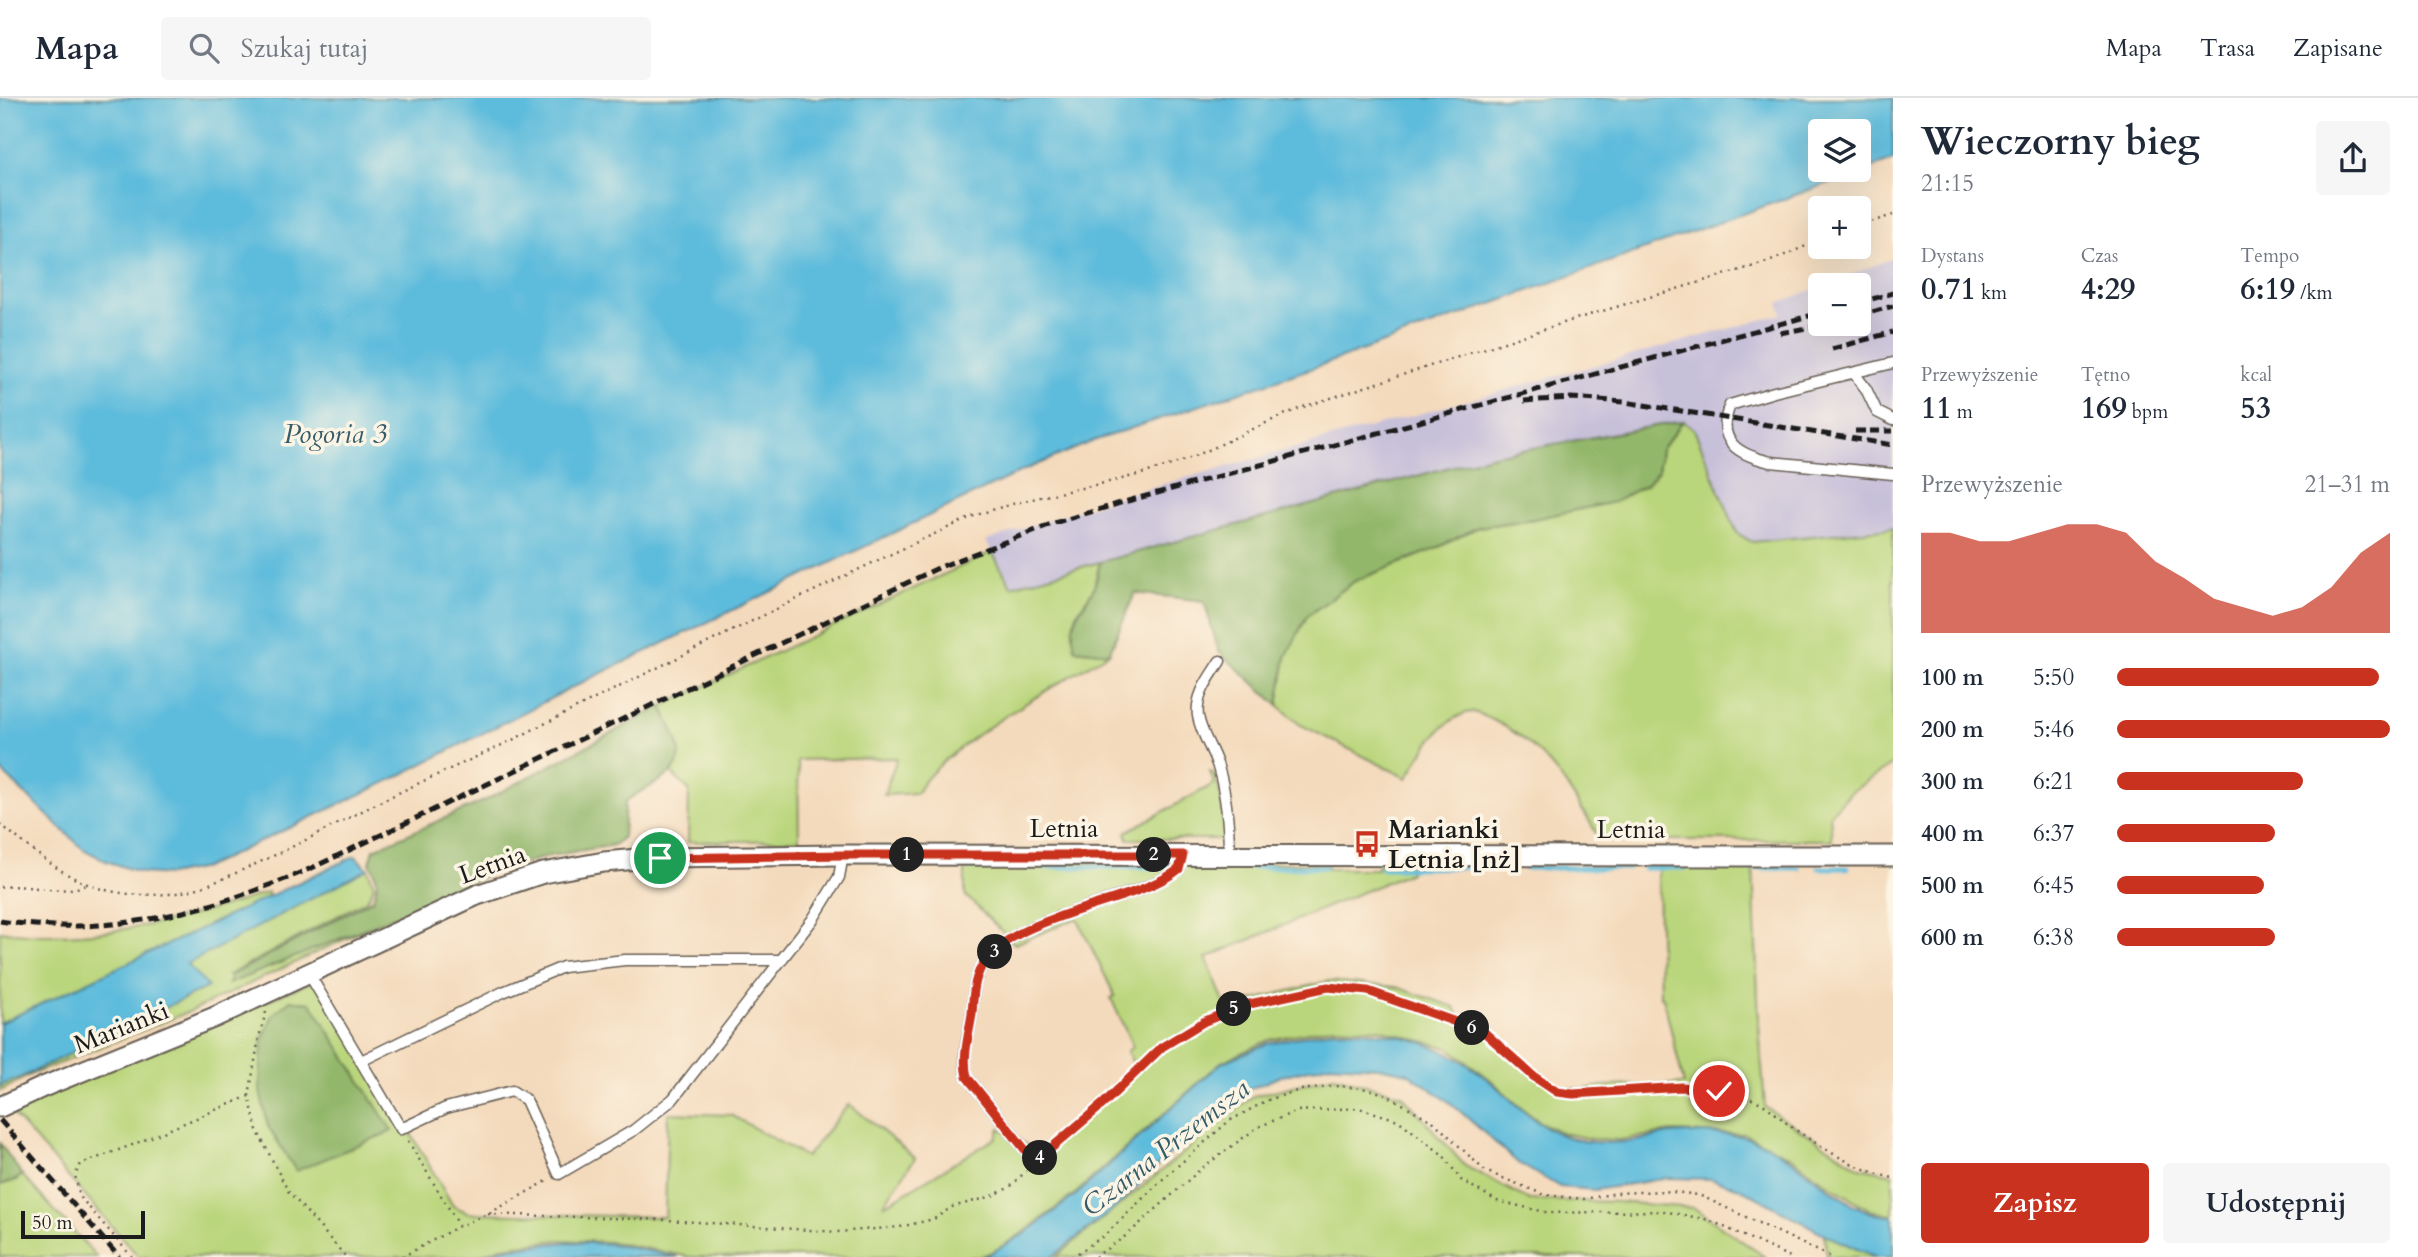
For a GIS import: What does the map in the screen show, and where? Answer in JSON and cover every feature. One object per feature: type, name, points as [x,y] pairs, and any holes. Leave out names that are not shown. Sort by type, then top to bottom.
[{"type":"street","name":"Letnia","points":[[262,996],[470,898],[510,883],[591,863],[643,858],[843,855],[1893,856]]},
{"type":"street","name":"Marianki","points":[[0,1107],[262,996]]},
{"type":"lane","points":[[1893,363],[1730,405],[1726,417],[1726,433],[1730,443],[1753,458],[1893,474]]},
{"type":"lane","points":[[1854,373],[1866,389],[1877,412],[1893,420]]},
{"type":"lane","points":[[1220,661],[1201,692],[1198,715],[1223,785],[1228,815],[1229,855]]},
{"type":"lane","points":[[309,974],[401,1129],[446,1108],[512,1091],[526,1100],[559,1174],[634,1130],[673,1099],[782,960],[833,889],[841,872],[843,855]]},
{"type":"lane","points":[[1035,1162],[967,1077],[965,1061],[977,976],[992,954],[1021,933],[1050,919],[1152,885],[1179,869],[1183,855]]},
{"type":"lane","points":[[361,1061],[503,992],[563,967],[625,960],[782,960]]},
{"type":"path","points":[[1871,222],[1893,215]]},
{"type":"path","points":[[0,824],[50,864],[87,885],[104,891],[147,894],[179,892],[206,886],[533,730],[762,615],[974,516],[1164,467],[1204,453],[1306,406],[1579,318],[1771,261],[1808,245]]},
{"type":"path","points":[[0,887],[18,885],[66,891],[87,885]]},
{"type":"path","points":[[488,1214],[668,1220],[838,1233],[900,1227],[934,1219],[952,1207],[990,1197],[1010,1187],[1162,1047],[1205,1021],[1245,1005],[1328,987],[1368,991],[1484,1032],[1533,1076],[1557,1092],[1573,1094],[1682,1087],[1719,1091],[1759,1103],[1856,1167],[1893,1178]]},
{"type":"path","points":[[262,996],[267,1006],[266,1015],[259,1037],[249,1096],[257,1130],[288,1191],[346,1257]]},
{"type":"path","points":[[1072,1257],[1105,1234],[1229,1121],[1268,1100],[1300,1090],[1338,1086],[1385,1094],[1434,1122],[1485,1171],[1545,1195],[1584,1199],[1617,1193],[1665,1191],[1699,1195],[1831,1257]]},
{"type":"path","points":[[132,1257],[80,1197],[75,1175],[81,1164],[249,1096]]},
{"type":"path","points":[[1096,1257],[1127,1235],[1202,1168],[1258,1126],[1297,1111],[1359,1108],[1398,1120],[1443,1155],[1461,1180],[1497,1201],[1550,1213],[1663,1211],[1709,1220],[1790,1257]]},
{"type":"path","points":[[401,1129],[460,1226]]},
{"type":"path","points":[[402,1257],[488,1214],[559,1174]]},
{"type":"shaded area","points":[[1893,258],[1893,528],[1752,542],[1737,533],[1694,429],[1682,421],[1494,455],[1011,586],[986,541],[1131,493],[1782,314],[1779,303],[1808,292],[1808,336],[1871,336],[1871,273],[1855,273]]},
{"type":"green space","points":[[1683,421],[1694,429],[1737,533],[1752,542],[1893,528],[1893,764],[1851,792],[1830,814],[1832,840],[1597,840],[1597,834],[1576,800],[1541,754],[1511,730],[1482,715],[1467,713],[1453,719],[1430,741],[1407,778],[1299,724],[1278,705],[1286,657],[1307,616],[1355,581],[1435,549],[1478,527],[1534,519],[1658,472],[1661,450]]},
{"type":"green space","points":[[1683,421],[1661,450],[1658,471],[1646,485],[1614,502],[1534,519],[1478,527],[1435,549],[1355,581],[1307,616],[1286,657],[1278,705],[1219,652],[1204,601],[1135,593],[1109,653],[1075,649],[1074,623],[1094,588],[1100,562],[1494,455]]},
{"type":"green space","points":[[992,552],[1011,586],[1100,562],[1093,590],[1076,614],[1075,649],[1109,653],[975,737],[929,776],[917,793],[884,795],[897,758],[798,760],[799,840],[688,842],[689,790],[671,773],[676,765],[678,748],[662,706]]},
{"type":"green space","points":[[662,706],[678,742],[679,758],[669,774],[625,802],[623,837],[614,845],[549,856],[495,872],[228,984],[231,975],[372,900],[377,886],[375,872],[370,863],[374,849],[484,801]]},
{"type":"green space","points":[[1210,772],[1215,774],[1221,797],[1225,839],[1128,839],[1126,832],[1214,784]]},
{"type":"green space","points":[[355,856],[368,869],[374,886],[367,900],[227,976],[231,975],[228,984],[386,920],[191,1011],[30,1075],[0,1091],[0,931],[66,935],[170,920],[268,892],[268,897]]},
{"type":"green space","points":[[965,862],[1328,863],[1328,869],[1377,869],[1378,863],[1410,863],[1410,872],[1206,958],[1226,1007],[1328,981],[1396,987],[1455,1007],[1460,1019],[1484,1027],[1512,1049],[1538,1075],[1559,1088],[1584,1089],[1684,1084],[1663,997],[1660,997],[1658,863],[1753,864],[1765,1107],[1860,1167],[1893,1174],[1893,1215],[1870,1210],[1829,1185],[1790,1156],[1744,1134],[1671,1132],[1620,1140],[1591,1139],[1562,1133],[1540,1122],[1490,1079],[1448,1048],[1379,1029],[1333,1027],[1269,1040],[1221,1062],[1077,1192],[1024,1232],[979,1257],[690,1257],[613,1242],[559,1240],[501,1247],[475,1257],[139,1257],[12,1113],[14,1109],[320,978],[453,1206],[469,1213],[665,1217],[668,1113],[731,1115],[806,1157],[849,1104],[915,1158],[883,1206],[996,1138],[1000,1128],[1040,1153],[1135,1067],[1127,1051],[1133,1047],[1111,998],[1115,996],[1077,918],[1015,944],[965,895]]},
{"type":"green space","points":[[290,1000],[311,1003],[392,1131],[296,1171],[268,1126],[260,1091],[262,1040],[273,1015]]},
{"type":"green space","points":[[1334,1076],[1402,1095],[1465,1166],[1529,1200],[1616,1202],[1694,1208],[1765,1257],[1056,1257],[1253,1096]]},
{"type":"green space","points":[[0,1143],[22,1175],[0,1185]]},
{"type":"green space","points":[[22,1175],[97,1257],[0,1257],[0,1185]]},
{"type":"green space","points":[[1824,1234],[1877,1257],[1827,1257]]},
{"type":"water","name":"Pogoria 3","points":[[0,98],[1893,98],[1893,160],[1871,168],[1871,119],[1808,119],[1808,182],[1832,182],[1319,366],[1096,440],[1024,470],[585,681],[393,779],[204,868],[169,875],[142,873],[106,861],[83,849],[0,770]]},
{"type":"water","points":[[355,856],[368,869],[187,964],[208,987],[0,1086],[0,1023]]},
{"type":"water","name":"Czarna Przemsza","points":[[1333,1030],[1395,1035],[1451,1055],[1486,1078],[1537,1121],[1566,1137],[1616,1143],[1697,1133],[1740,1136],[1757,1141],[1790,1159],[1851,1203],[1870,1212],[1893,1217],[1893,1257],[1877,1257],[1859,1250],[1740,1188],[1711,1179],[1667,1178],[1595,1190],[1560,1187],[1518,1163],[1452,1104],[1408,1073],[1379,1067],[1330,1064],[1281,1076],[1240,1093],[1209,1115],[1115,1208],[1052,1257],[984,1257],[1026,1233],[1077,1194],[1221,1063],[1269,1043]]},
{"type":"water","points":[[568,1242],[612,1244],[678,1257],[477,1257],[501,1249]]},
{"type":"waterway","points":[[967,867],[1170,867]]},
{"type":"waterway","points":[[1196,867],[1240,867]]},
{"type":"waterway","points":[[1250,867],[1325,867]]},
{"type":"waterway","points":[[1381,868],[1505,867]]},
{"type":"waterway","points":[[1525,868],[1628,868]]},
{"type":"waterway","points":[[1644,868],[1684,868]]},
{"type":"waterway","points":[[1727,868],[1750,868]]},
{"type":"waterway","points":[[1755,868],[1799,868]]},
{"type":"waterway","points":[[1819,868],[1847,868]]},
{"type":"railway","points":[[1871,299],[1893,293]]},
{"type":"railway","points":[[1871,312],[1893,306]]},
{"type":"railway","points":[[0,921],[82,926],[122,923],[200,908],[238,896],[314,867],[940,567],[1054,523],[1808,316]]},
{"type":"railway","points":[[1780,333],[1808,328]]},
{"type":"railway","points":[[1832,349],[1893,332]]},
{"type":"railway","points":[[1524,401],[1571,398],[1625,402],[1893,445]]},
{"type":"railway","points":[[1855,431],[1893,431]]},
{"type":"railway","points":[[0,1120],[119,1257]]},
{"type":"place","name":"Marianki Letnia [nż]","points":[[1367,844]]},
{"type":"route","points":[[660,858],[1183,855],[1179,869],[1152,885],[1050,919],[1021,933],[992,954],[977,976],[965,1061],[967,1077],[1035,1162],[1103,1104],[1162,1047],[1205,1021],[1245,1005],[1328,987],[1368,991],[1484,1032],[1533,1076],[1557,1092],[1573,1094],[1682,1087],[1719,1091]]}]
